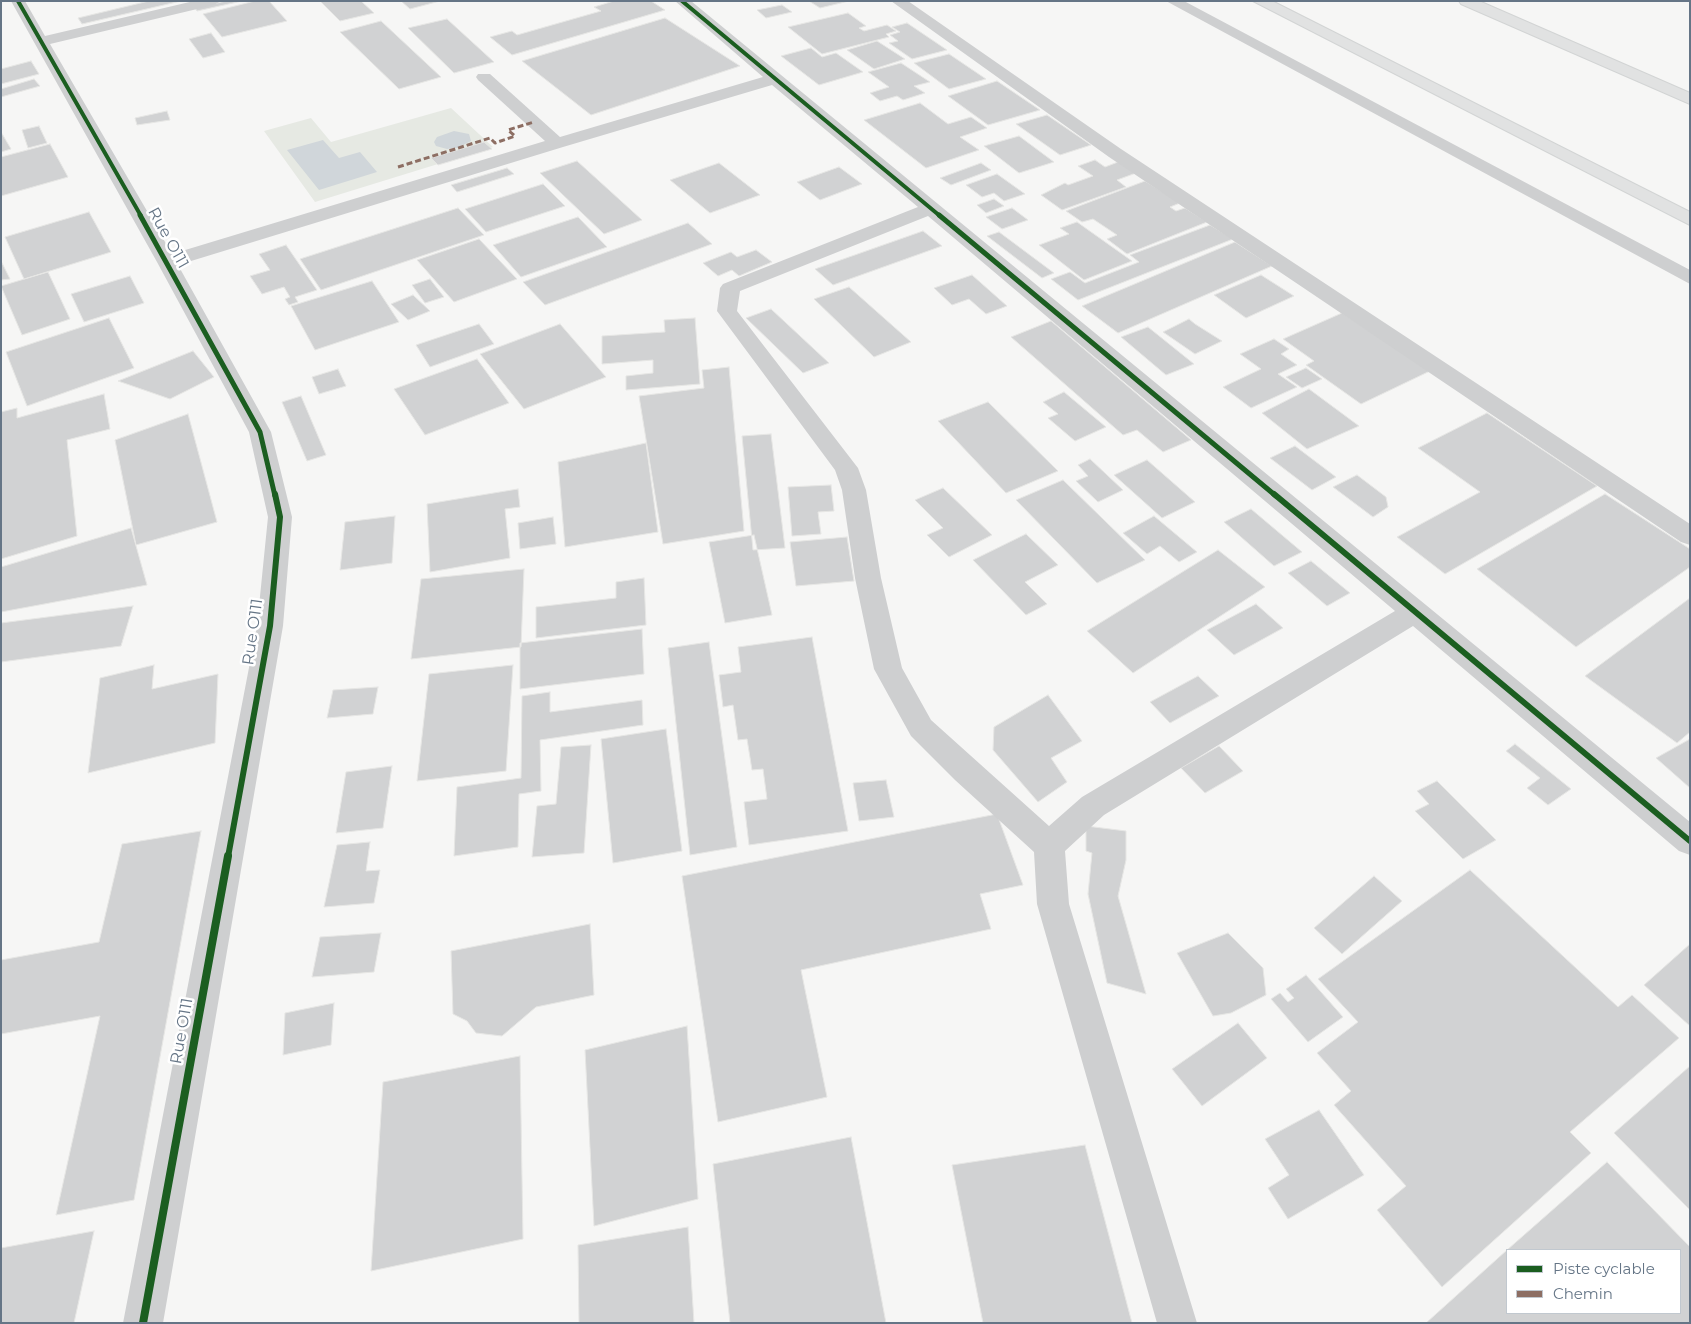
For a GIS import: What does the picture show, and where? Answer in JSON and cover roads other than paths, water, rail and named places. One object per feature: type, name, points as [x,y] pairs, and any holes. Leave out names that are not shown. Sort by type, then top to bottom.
[{"type":"highway","points":[[1260,1],[1690,219]]},
{"type":"highway","points":[[1466,1],[1690,99]]},
{"type":"street","name":"Rue O111","points":[[18,1],[167,262],[260,432],[280,517],[270,626],[142,1323]]},
{"type":"street","points":[[42,41],[214,1]]},
{"type":"street","points":[[682,1],[1690,841]]},
{"type":"street","points":[[898,1],[1115,153],[1690,536]]},
{"type":"street","points":[[1173,1],[1690,278]]},
{"type":"street","points":[[484,77],[557,143]]},
{"type":"street","points":[[167,262],[774,79]]},
{"type":"street","points":[[930,209],[730,288],[728,311],[846,468],[854,490],[868,578],[888,670],[921,728],[965,771],[1049,846],[1054,904],[1177,1323]]},
{"type":"street","points":[[1049,846],[1093,806],[1414,612]]}]
